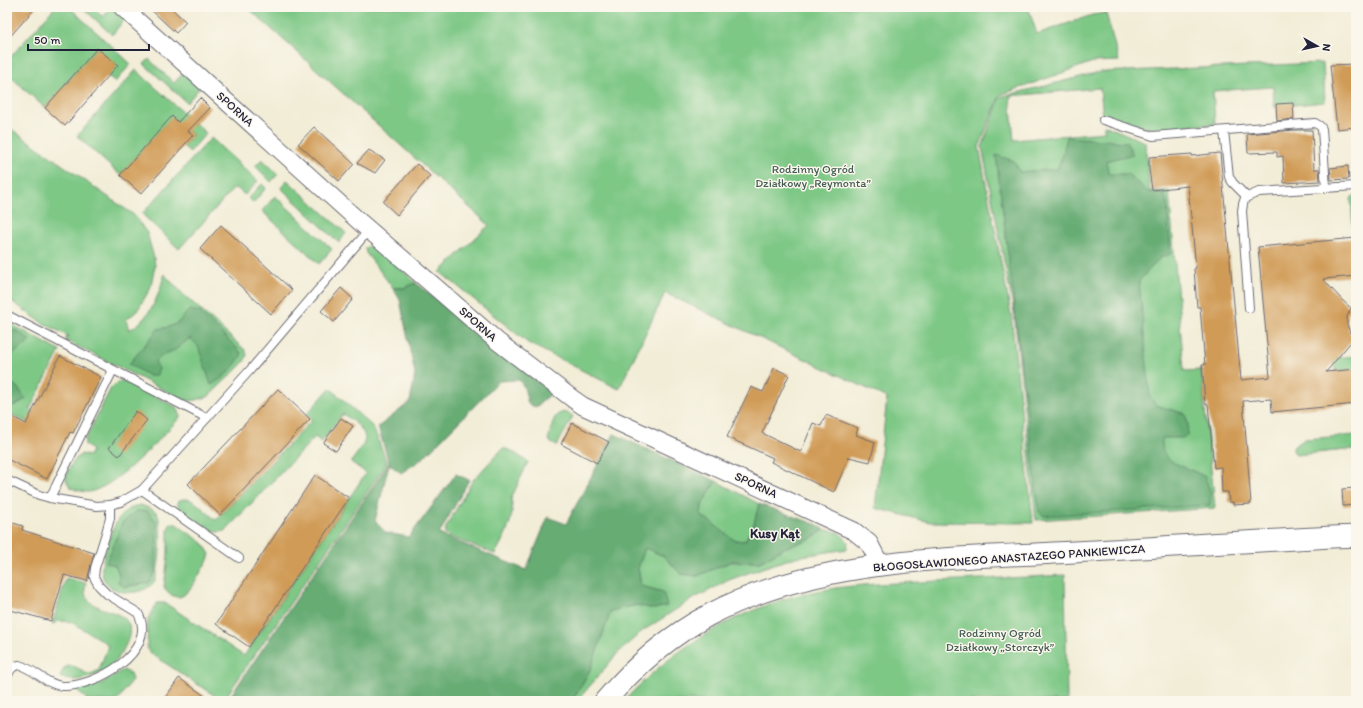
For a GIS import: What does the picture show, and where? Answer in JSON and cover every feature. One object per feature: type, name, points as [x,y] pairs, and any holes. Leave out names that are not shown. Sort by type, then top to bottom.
[{"type":"street","name":"SPORNA","points":[[122,7],[369,230],[497,341],[578,402],[854,531],[869,543],[881,566]]},
{"type":"street","name":"BŁOGOSŁAWIONEGO ANASTAZEGO PANKIEWICZA","points":[[605,701],[630,673],[662,646],[687,628],[726,606],[769,589],[843,571],[881,566],[981,558],[1356,536]]},
{"type":"lane","points":[[1103,120],[1153,136],[1318,124],[1322,129],[1326,188]]},
{"type":"lane","points":[[1224,131],[1229,177],[1233,184],[1247,197]]},
{"type":"lane","points":[[1249,308],[1242,210],[1245,198],[1259,192],[1356,186]]},
{"type":"lane","points":[[7,480],[39,495],[97,506],[110,506],[121,502],[142,490],[251,369],[369,230]]},
{"type":"lane","points":[[7,314],[207,418]]},
{"type":"lane","points":[[50,498],[113,370]]},
{"type":"lane","points":[[142,490],[239,558]]},
{"type":"lane","points":[[7,677],[10,670],[14,666],[19,665],[48,682],[62,686],[77,684],[94,680],[114,669],[138,647],[141,631],[138,613],[107,594],[98,586],[94,577],[95,568],[108,526],[110,506]]},
{"type":"green space","points":[[55,7],[69,7],[131,64],[115,82],[108,76],[117,65],[97,48],[45,108],[9,75],[7,77],[7,61]]},
{"type":"green space","points":[[82,7],[92,7],[103,17],[112,7],[125,19],[112,35]]},
{"type":"green space","name":"Rodzinny Ogród Działkowy „Reymonta”","points":[[247,7],[1028,7],[1037,34],[1092,15],[1106,13],[1119,61],[1093,62],[1000,95],[979,147],[1011,314],[1033,523],[930,522],[875,508],[887,398],[665,293],[619,389],[528,343],[440,272],[489,225]]},
{"type":"green space","points":[[149,59],[174,83],[184,72],[200,87],[187,103],[144,64]]},
{"type":"green space","points":[[1323,63],[1325,102],[1274,107],[1273,87],[1213,91],[1215,124],[1149,129],[1103,116],[1100,88],[1010,96],[1014,140],[1104,132],[1104,125],[1145,142],[1150,191],[1169,191],[1184,371],[1201,370],[1215,508],[1036,520],[1014,312],[982,147],[1000,97],[1100,72]]},
{"type":"green space","points":[[136,70],[206,133],[190,152],[183,146],[193,135],[172,117],[120,175],[77,136]]},
{"type":"green space","points":[[7,126],[134,215],[147,233],[155,266],[150,289],[137,311],[126,320],[129,330],[136,326],[148,313],[160,290],[164,274],[183,294],[245,350],[247,355],[244,362],[208,397],[191,401],[182,399],[65,340],[68,336],[41,322],[7,298]]},
{"type":"green space","points":[[1067,137],[1126,142],[1133,154],[1106,161],[1109,174],[1128,174],[1148,192],[1164,194],[1167,202],[1171,254],[1160,258],[1139,281],[1150,397],[1156,405],[1185,414],[1188,424],[1187,436],[1181,438],[1162,438],[1163,451],[1168,459],[1205,477],[1211,494],[1210,505],[1044,516],[1039,512],[996,155],[1014,161],[1020,172],[1057,169],[1062,158]]},
{"type":"green space","points":[[211,138],[258,181],[245,195],[235,187],[179,249],[142,214]]},
{"type":"green space","points":[[262,159],[278,174],[271,182],[255,166]]},
{"type":"green space","points":[[287,180],[346,233],[339,243],[281,188]]},
{"type":"green space","points":[[262,184],[266,188],[253,203],[248,198]]},
{"type":"green space","points":[[275,196],[332,249],[319,264],[262,211]]},
{"type":"green space","points":[[1353,196],[1356,196],[1356,229],[1353,229],[1351,199]]},
{"type":"green space","points":[[369,246],[377,246],[416,283],[404,288],[393,288],[366,253],[365,248]]},
{"type":"green space","points":[[416,283],[552,393],[536,407],[528,404],[524,387],[519,380],[499,381],[422,459],[401,473],[389,464],[375,521],[386,533],[409,537],[456,474],[469,480],[439,534],[526,570],[548,517],[566,524],[614,434],[716,481],[702,505],[701,516],[734,540],[745,541],[754,524],[759,504],[818,525],[824,530],[810,539],[784,548],[760,562],[732,561],[697,576],[681,574],[664,556],[645,548],[638,568],[641,586],[663,592],[667,606],[654,609],[637,605],[611,611],[590,670],[572,701],[227,701],[389,463],[378,427],[410,402],[415,374],[400,300],[393,288],[404,288]]},
{"type":"green space","points":[[189,310],[200,312],[242,354],[233,368],[225,376],[211,385],[198,346],[190,338],[175,350],[165,354],[155,361],[159,369],[156,376],[149,376],[129,364],[158,329],[176,324]]},
{"type":"green space","points":[[11,324],[60,351],[30,409],[35,413],[30,424],[7,412],[7,330]]},
{"type":"green space","points":[[15,330],[30,340],[7,361],[7,336]]},
{"type":"green space","points":[[1356,356],[1356,369],[1335,371],[1334,358]]},
{"type":"green space","points":[[7,379],[18,388],[26,399],[14,406],[7,403]]},
{"type":"green space","points":[[120,381],[127,381],[176,407],[179,411],[180,417],[134,464],[111,482],[89,492],[71,488],[66,479],[69,468],[82,454],[89,456],[92,450],[85,445],[85,440],[111,388]]},
{"type":"green space","points":[[330,388],[373,427],[387,463],[223,701],[213,701],[215,696],[150,653],[147,649],[148,618],[157,603],[165,603],[244,656],[366,473],[351,462],[364,443],[364,434],[358,426],[343,414],[321,442],[315,437],[225,531],[213,531],[180,510],[178,501],[188,499],[193,501],[216,520],[312,420],[307,414]]},
{"type":"green space","points":[[564,412],[573,416],[557,446],[551,443],[548,439],[554,419],[556,416]]},
{"type":"green space","points":[[1356,435],[1356,449],[1296,455],[1293,450],[1293,447],[1305,439]]},
{"type":"green space","points":[[503,448],[512,451],[528,462],[511,499],[511,520],[495,554],[448,536],[445,533],[446,527],[473,480]]},
{"type":"green space","points":[[716,481],[759,504],[754,524],[745,541],[734,540],[700,516],[702,505]]},
{"type":"green space","points":[[141,505],[157,513],[159,518],[160,548],[158,568],[154,582],[148,587],[141,591],[125,592],[117,590],[105,581],[102,573],[102,563],[118,520],[127,510]]},
{"type":"green space","points":[[136,511],[148,511],[157,522],[156,570],[149,583],[124,587],[118,582],[119,575],[115,565],[106,563],[122,523]]},
{"type":"green space","points":[[171,523],[176,524],[203,543],[210,554],[193,585],[185,594],[179,597],[172,595],[164,587],[168,555],[168,529]]},
{"type":"green space","points":[[824,530],[835,531],[843,536],[848,542],[847,549],[796,557],[762,568],[729,580],[691,600],[641,632],[617,654],[577,701],[572,701],[590,670],[611,610],[637,605],[654,609],[663,592],[641,586],[638,568],[645,548],[664,556],[681,574],[697,576],[730,562],[760,562],[784,548],[810,539]]},
{"type":"green space","name":"Rodzinny Ogród Działkowy „Storczyk”","points":[[1065,575],[1067,701],[624,701],[641,683],[660,667],[699,638],[742,615],[788,598],[821,590],[854,586]]},
{"type":"green space","points":[[66,578],[86,583],[86,595],[91,603],[122,617],[128,624],[129,635],[122,652],[113,664],[106,670],[93,676],[73,680],[60,677],[64,668],[71,666],[90,674],[94,673],[99,670],[108,646],[106,643],[71,622],[58,621],[52,625]]},
{"type":"green space","points":[[123,670],[130,673],[132,680],[117,701],[86,701],[87,699],[78,692],[78,689],[102,683]]},
{"type":"building","points":[[7,7],[36,7],[7,40]]},
{"type":"building","points":[[148,7],[170,7],[186,22],[176,33]]},
{"type":"building","points":[[97,48],[118,65],[65,126],[45,108]]},
{"type":"building","points":[[1356,64],[1356,127],[1337,129],[1330,65]]},
{"type":"building","points":[[200,98],[210,108],[188,131],[193,135],[141,194],[120,175],[172,116],[178,122]]},
{"type":"building","points":[[1293,103],[1294,119],[1277,121],[1276,104]]},
{"type":"building","points":[[314,127],[354,164],[339,181],[298,144]]},
{"type":"building","points":[[1312,130],[1314,169],[1319,169],[1320,181],[1284,183],[1283,156],[1277,157],[1277,152],[1248,153],[1247,134]]},
{"type":"building","points":[[369,150],[385,160],[375,173],[357,163]]},
{"type":"building","points":[[1220,153],[1241,380],[1270,377],[1258,247],[1356,238],[1356,276],[1323,279],[1351,308],[1347,317],[1347,324],[1350,333],[1355,337],[1326,372],[1356,369],[1356,404],[1272,412],[1271,399],[1243,401],[1251,504],[1233,505],[1233,502],[1229,502],[1228,492],[1222,492],[1221,467],[1214,468],[1208,404],[1205,404],[1202,365],[1205,365],[1200,307],[1197,307],[1194,269],[1196,268],[1188,186],[1152,190],[1149,169],[1149,157],[1192,154],[1192,156]]},
{"type":"building","points":[[417,164],[430,176],[397,215],[383,202]]},
{"type":"building","points":[[1348,166],[1349,179],[1331,180],[1330,168]]},
{"type":"building","points":[[221,225],[292,290],[271,314],[200,249]]},
{"type":"building","points":[[341,288],[353,299],[334,322],[321,311]]},
{"type":"building","points":[[60,356],[101,377],[73,433],[70,432],[47,479],[7,459],[7,414],[26,424]]},
{"type":"building","points":[[774,368],[789,375],[762,433],[801,452],[813,423],[821,426],[826,415],[858,428],[856,435],[875,442],[870,462],[849,457],[834,492],[771,462],[773,458],[727,437],[751,387],[763,392]]},
{"type":"building","points":[[278,389],[310,419],[220,515],[188,484]]},
{"type":"building","points":[[136,411],[147,420],[119,456],[109,448]]},
{"type":"building","points":[[341,418],[353,426],[336,451],[323,443]]},
{"type":"building","points":[[572,423],[609,442],[597,463],[561,444]]},
{"type":"building","points":[[315,475],[349,498],[249,647],[216,624]]},
{"type":"building","points":[[1356,488],[1356,505],[1343,506],[1342,489]]},
{"type":"building","points":[[7,521],[23,526],[22,530],[94,553],[87,581],[64,575],[51,621],[7,609]]},
{"type":"building","points":[[179,678],[212,701],[163,701]]},
{"type":"district","name":"Kusy Kąt","points":[[775,533]]}]
